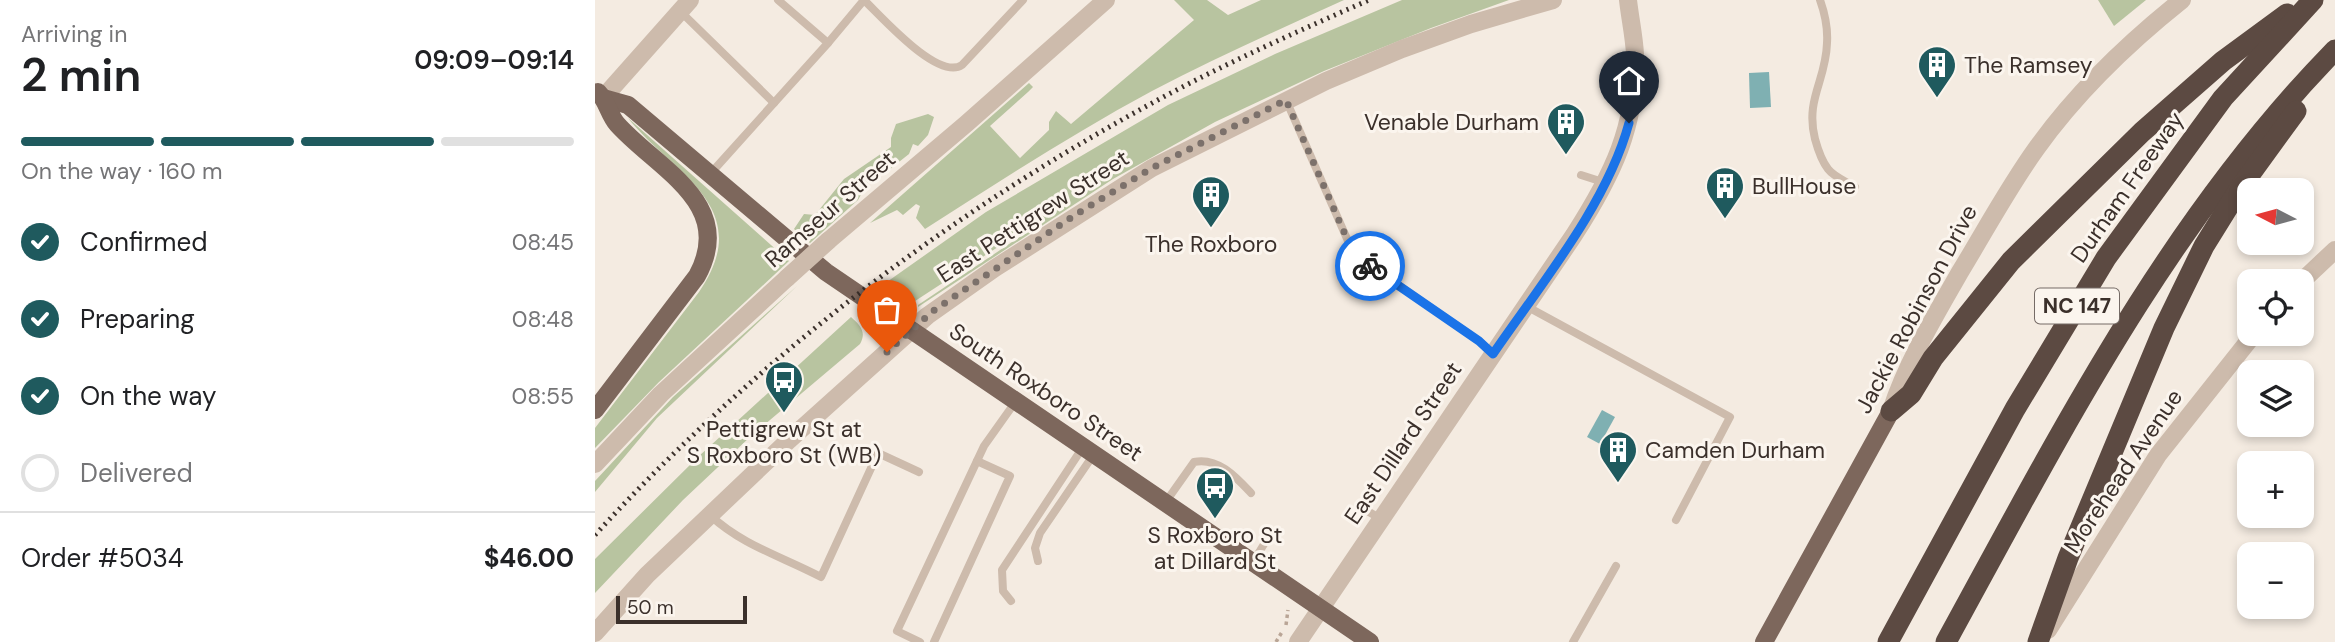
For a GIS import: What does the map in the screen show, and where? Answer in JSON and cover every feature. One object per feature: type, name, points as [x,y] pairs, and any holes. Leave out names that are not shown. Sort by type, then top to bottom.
[{"type":"highway","points":[[1891,411],[1911,394],[1933,358],[2011,261],[2142,132],[2223,61],[2306,0]]},
{"type":"highway","name":"Durham Freeway","points":[[1888,642],[2015,408],[2106,258],[2223,98],[2312,0]]},
{"type":"highway","points":[[2039,642],[2073,547],[2164,328],[2204,246],[2240,188],[2294,114],[2328,57]]},
{"type":"highway","name":"NC 147","points":[[1946,642],[2072,412],[2141,296],[2212,194],[2286,103],[2328,57]]},
{"type":"main road","name":"South Roxboro Street","points":[[599,94],[628,105],[826,272],[1370,642]]},
{"type":"main road","points":[[595,410],[697,276],[704,261],[707,243],[704,217],[689,191],[615,122],[599,94]]},
{"type":"main road","name":"Jackie Robinson Drive","points":[[1764,642],[1891,411]]},
{"type":"street","name":"Ramseur Street","points":[[595,464],[661,394],[787,278],[1106,0]]},
{"type":"street","name":"East Pettigrew Street","points":[[595,633],[647,575],[709,514],[911,331],[953,297],[1075,215],[1152,168],[1286,100],[1402,49],[1471,24],[1553,0]]},
{"type":"street","name":"East Dillard Street","points":[[1297,642],[1574,235],[1606,183],[1623,143],[1634,85],[1635,51],[1628,0]]},
{"type":"street","name":"Jackie Robinson Drive","points":[[1891,411],[1901,381],[1953,285],[2005,195],[2035,150],[2100,74],[2182,0]]},
{"type":"street","points":[[599,94],[685,5]]},
{"type":"street","points":[[2314,270],[2335,250]]},
{"type":"street","name":"Morehead Avenue","points":[[2039,642],[2158,455],[2244,346]]},
{"type":"lane","points":[[778,0],[828,43]]},
{"type":"lane","points":[[711,173],[864,0],[930,61],[948,69],[955,69],[962,65],[1023,0]]},
{"type":"lane","points":[[1820,0],[1826,18],[1828,45],[1821,80],[1812,103],[1810,121],[1819,155],[1829,171],[1855,187]]},
{"type":"lane","points":[[685,5],[774,103]]},
{"type":"lane","points":[[1286,100],[1348,241],[1365,262],[1479,341],[1493,354]]},
{"type":"lane","points":[[1581,174],[1606,183]]},
{"type":"lane","points":[[1526,306],[1730,417],[1676,520]]},
{"type":"lane","points":[[920,642],[897,631],[984,446],[1016,401]]},
{"type":"lane","points":[[1011,601],[1003,592],[1002,570],[1049,497],[1088,451]]},
{"type":"lane","points":[[1038,561],[1036,541],[1060,504],[1088,451]]},
{"type":"lane","points":[[709,514],[726,530],[744,541],[792,561],[821,577],[879,453],[919,472]]},
{"type":"lane","points":[[1165,503],[1194,462],[1202,460],[1229,470],[1251,493]]},
{"type":"lane","points":[[934,642],[1010,475],[977,461]]},
{"type":"lane","points":[[1049,497],[1060,504]]},
{"type":"lane","points":[[1364,509],[1381,519]]},
{"type":"lane","points":[[1253,562],[1266,541]]},
{"type":"lane","points":[[1573,642],[1616,566]]},
{"type":"path","points":[[1276,642],[1287,624],[1288,610]]},
{"type":"green space","points":[[1174,0],[1207,0],[1228,15],[1261,0],[1344,0],[1152,91],[1066,140],[925,229],[916,218],[920,206],[916,204],[903,215],[897,210],[870,223],[1029,83],[1033,87],[990,126],[1020,158],[1049,130],[1049,122],[1056,111],[1071,124],[1194,20]]},
{"type":"green space","points":[[1402,0],[1509,0],[1324,71],[1215,122],[1113,179],[918,307],[1045,220],[1044,217],[912,303],[896,298],[884,284],[986,212],[1168,105],[1275,54]]},
{"type":"green space","points":[[2098,0],[2146,0],[2114,26]]},
{"type":"green space","points":[[928,114],[934,117],[928,135],[918,146],[913,144],[909,154],[885,173],[870,179],[858,200],[810,243],[794,229],[804,214],[815,215],[844,179],[891,147],[896,124]]},
{"type":"green space","points":[[628,118],[789,261],[659,382],[595,448],[595,428],[699,292],[715,262],[719,236],[714,214],[702,194]]},
{"type":"green space","points":[[797,286],[657,418],[595,492],[595,481],[673,397]]},
{"type":"green space","points":[[851,317],[863,332],[860,344],[750,437],[683,500],[595,593],[595,559],[698,457]]},
{"type":"water","points":[[1769,72],[1771,107],[1750,108],[1749,73]]},
{"type":"water","points":[[1602,410],[1615,417],[1600,444],[1587,437]]},
{"type":"railway","points":[[595,535],[656,471],[787,351],[928,243],[1001,193],[1154,102],[1234,61],[1369,0]]},
{"type":"way so far","points":[[887,352],[933,311],[1075,215],[1152,168],[1286,100],[1348,241],[1370,266]]},
{"type":"place","name":"The Ramsey","points":[[1937,99]]},
{"type":"place","name":"Venable Durham","points":[[1566,156]]},
{"type":"place","name":"BullHouse","points":[[1725,220]]},
{"type":"place","name":"The Roxboro","points":[[1211,229]]},
{"type":"place","name":"Pettigrew St at S Roxboro St (WB)","points":[[784,414]]},
{"type":"place","name":"Camden Durham","points":[[1618,484]]},
{"type":"place","name":"S Roxboro St at Dillard St","points":[[1215,520]]},
{"type":"route","points":[[1370,266],[1479,341],[1493,354],[1597,200],[1616,162],[1629,123]]}]
